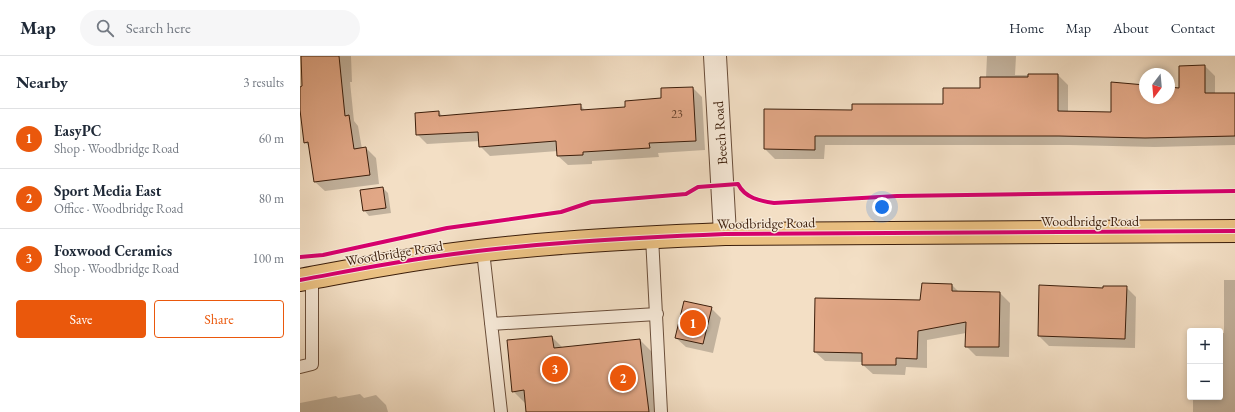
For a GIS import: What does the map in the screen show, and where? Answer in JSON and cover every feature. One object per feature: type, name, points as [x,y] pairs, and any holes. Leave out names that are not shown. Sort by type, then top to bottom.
[{"type":"main road","name":"Woodbridge Road","points":[[306,279],[432,257],[566,242],[652,237],[725,234],[1235,232]]},
{"type":"street","name":"Beech Road","points":[[715,56],[725,234]]},
{"type":"lane","points":[[652,237],[661,412]]},
{"type":"lane","points":[[483,251],[501,412]]},
{"type":"lane","points":[[300,367],[312,364],[306,279]]},
{"type":"lane","points":[[492,324],[656,314]]},
{"type":"building","points":[[301,56],[339,56],[345,116],[349,115],[354,149],[366,147],[370,175],[314,182],[308,142],[304,143],[300,110],[300,87],[302,86]]},
{"type":"building","points":[[1205,65],[1205,93],[1235,93],[1235,136],[1145,138],[1059,136],[815,136],[815,150],[764,149],[764,109],[852,110],[852,104],[943,104],[943,88],[980,88],[980,77],[1028,77],[1028,74],[1058,74],[1058,111],[1111,112],[1111,82],[1139,84],[1139,104],[1175,104],[1175,88],[1179,88],[1179,66]]},
{"type":"building","points":[[693,87],[696,141],[649,143],[650,148],[583,152],[583,155],[557,156],[556,141],[479,147],[478,132],[416,135],[415,113],[439,111],[439,116],[581,104],[581,110],[625,107],[625,101],[661,98],[661,88]]},
{"type":"building","points":[[383,187],[386,208],[363,211],[360,190]]},
{"type":"building","points":[[922,283],[952,284],[952,291],[1000,292],[999,347],[965,347],[966,322],[918,331],[917,359],[896,358],[896,365],[862,365],[862,353],[814,352],[815,298],[920,300]]},
{"type":"building","points":[[1039,285],[1103,288],[1103,286],[1127,286],[1125,339],[1038,336]]},
{"type":"building","points":[[684,301],[712,307],[703,344],[675,338]]},
{"type":"building","points":[[552,336],[554,348],[640,339],[649,412],[526,412],[524,390],[512,392],[507,340]]},
{"type":"cycle path","points":[[300,257],[323,255],[447,228],[561,212],[591,202],[686,194],[698,187],[738,184],[749,196],[758,200],[774,203],[897,196],[1235,191]]},
{"type":"cycle path","points":[[300,280],[399,262],[468,252],[652,237],[725,234],[1235,231]]},
{"type":"place","name":"EasyPC","points":[[693,323]]},
{"type":"place","name":"Foxwood Ceramics","points":[[555,369]]},
{"type":"place","name":"Sport Media East","points":[[623,378]]}]
